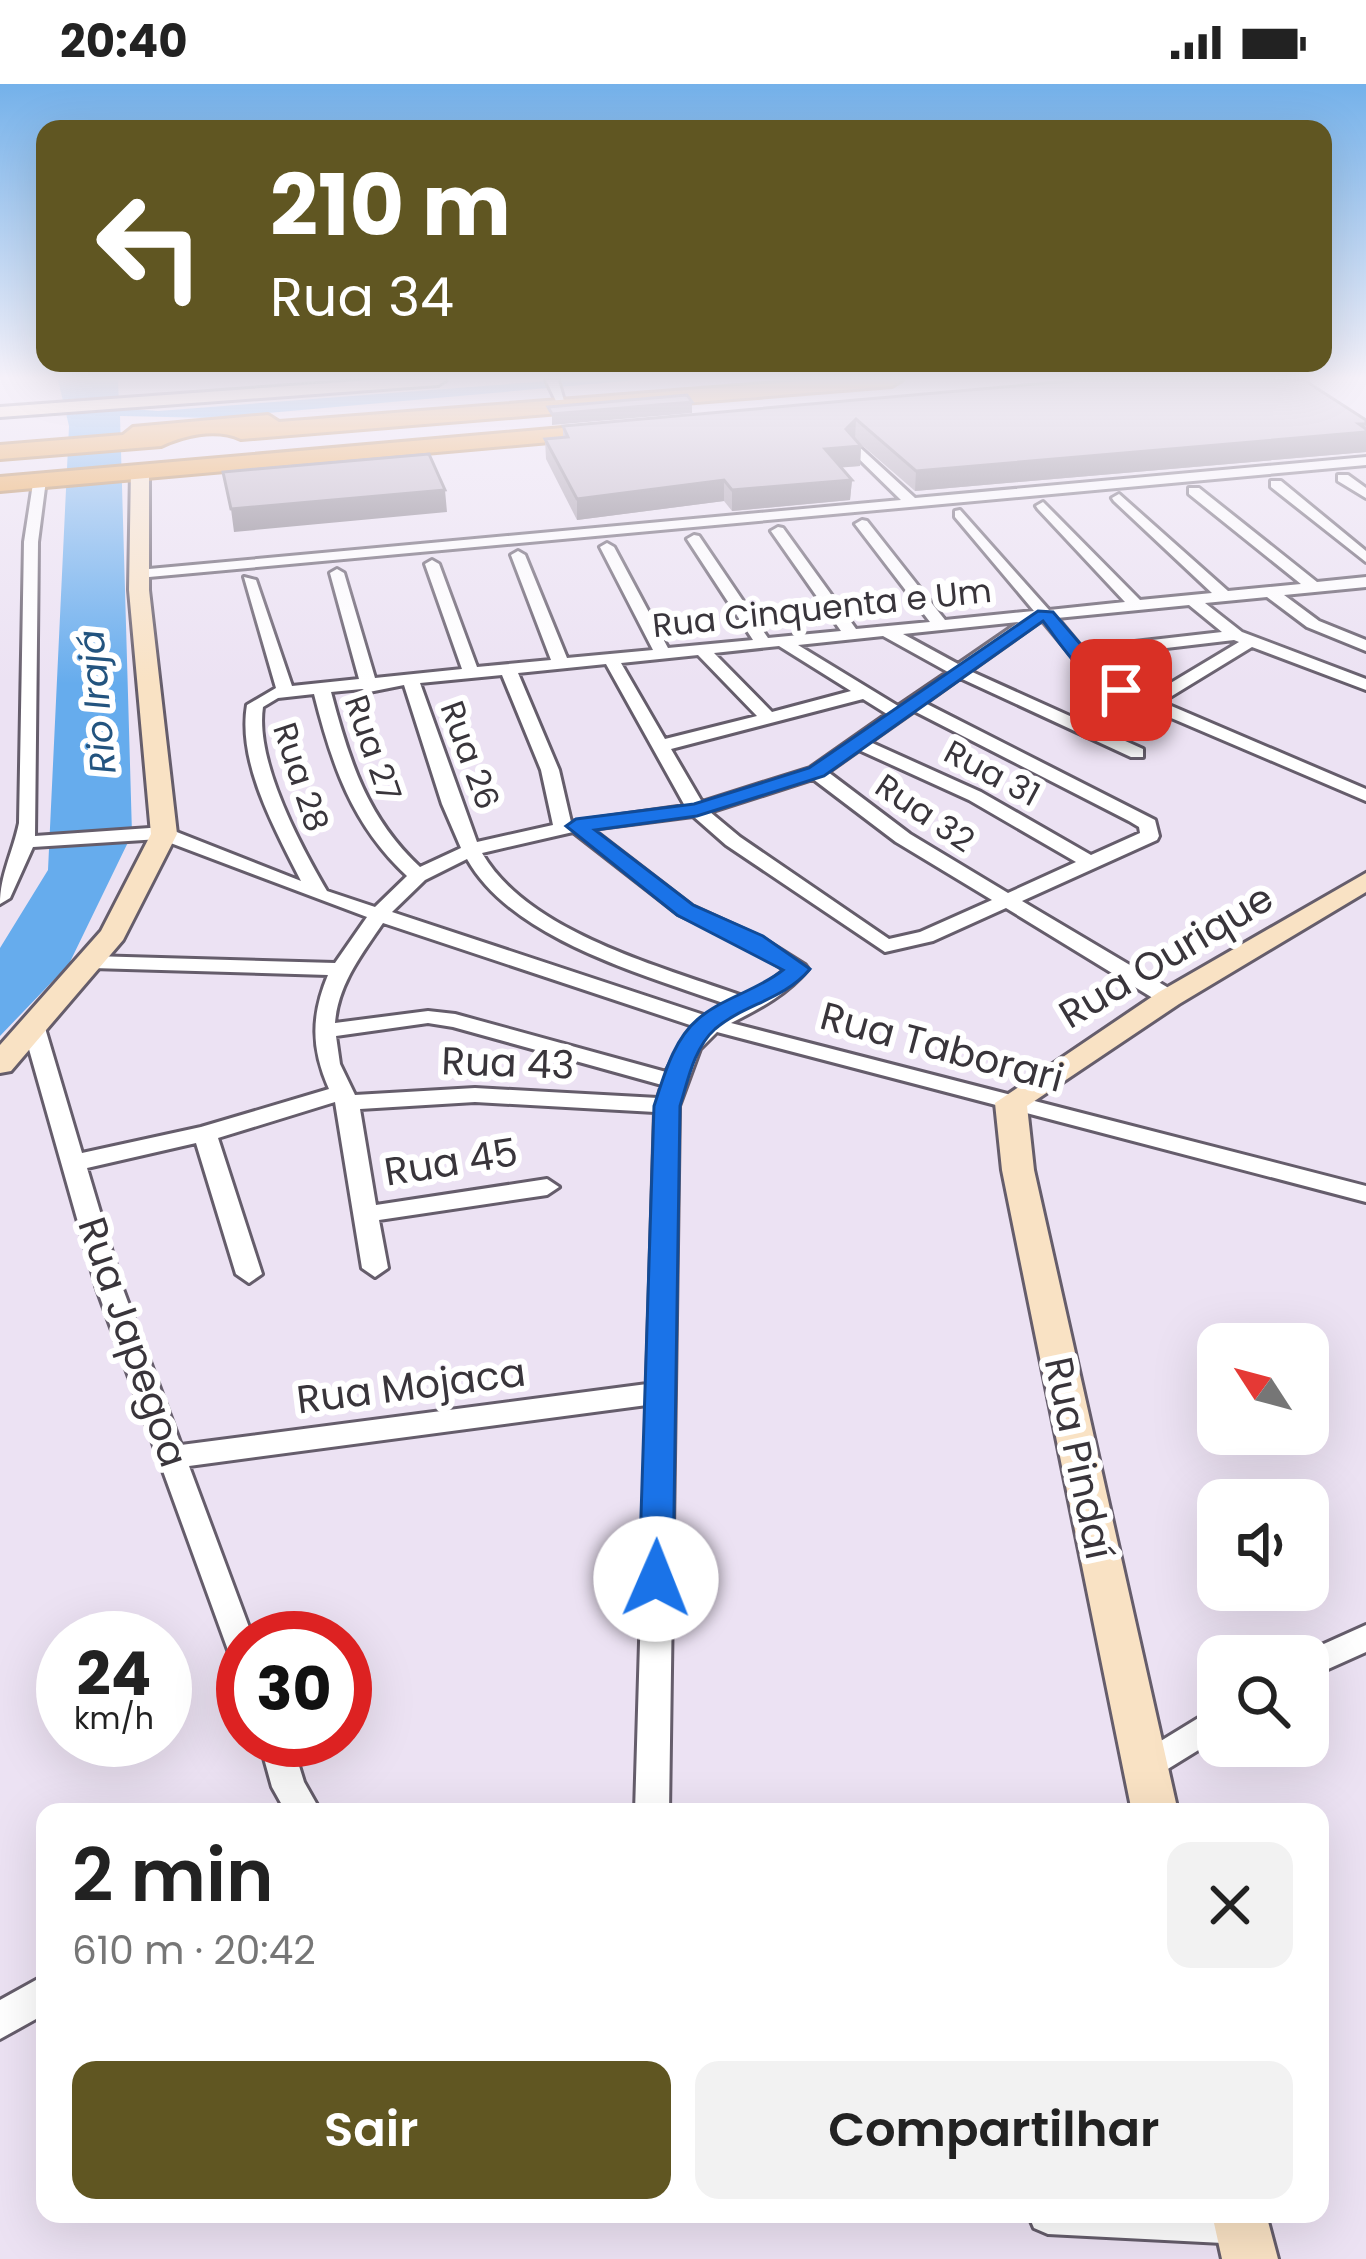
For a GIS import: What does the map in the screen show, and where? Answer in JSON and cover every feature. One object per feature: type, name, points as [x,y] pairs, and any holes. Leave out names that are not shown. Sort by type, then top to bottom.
[{"type":"street","points":[[0,898],[25,842],[31,542],[37,482]]},
{"type":"street","points":[[0,1064],[113,934],[164,834],[138,582],[138,482]]},
{"type":"street","points":[[890,482],[912,503]]},
{"type":"street","points":[[138,582],[1144,482]]},
{"type":"street","points":[[138,582],[337,573],[1304,482]]},
{"type":"street","points":[[1276,484],[1366,558]]},
{"type":"street","points":[[1194,491],[1315,588]]},
{"type":"street","points":[[1118,498],[1224,596]]},
{"type":"street","points":[[1043,506],[1136,605]]},
{"type":"street","points":[[960,514],[1042,616],[1094,670],[1147,704],[1366,796]]},
{"type":"street","points":[[862,524],[942,627]]},
{"type":"street","points":[[778,531],[852,635]]},
{"type":"street","points":[[694,539],[764,644]]},
{"type":"street","points":[[607,547],[663,654]]},
{"type":"street","points":[[518,555],[561,664]]},
{"type":"street","points":[[432,564],[472,675]]},
{"type":"street","points":[[337,573],[369,687]]},
{"type":"street","points":[[249,580],[285,691]]},
{"type":"street","name":"Rua Cinquenta e Um","points":[[285,691],[369,687],[1363,584]]},
{"type":"street","points":[[1271,592],[1313,624],[1366,646]]},
{"type":"street","points":[[1191,599],[1243,638],[1366,685]]},
{"type":"street","points":[[375,1268],[344,1098],[324,1031],[326,1005],[341,969],[379,914],[418,876],[473,849],[570,827],[697,810],[816,772],[1042,616]]},
{"type":"street","points":[[888,632],[962,673],[1137,753]]},
{"type":"street","points":[[1081,653],[1243,638]]},
{"type":"street","points":[[1147,704],[1243,638]]},
{"type":"street","points":[[611,659],[697,810],[874,943],[893,947],[926,937],[1144,841],[1153,830],[908,710],[861,694],[784,643]]},
{"type":"street","points":[[702,650],[770,719]]},
{"type":"street","points":[[509,671],[570,827],[685,910],[797,965],[787,981],[707,1023],[670,1094],[652,1803]]},
{"type":"street","name":"Rua 26","points":[[411,682],[473,849],[502,893],[533,915],[747,1005]]},
{"type":"street","name":"Rua 28","points":[[285,691],[255,704],[253,730],[297,861],[319,895]]},
{"type":"street","name":"Rua 27","points":[[322,691],[355,807],[378,841],[418,876]]},
{"type":"street","points":[[660,746],[861,694]]},
{"type":"street","name":"Rua 31","points":[[861,744],[976,796],[1090,863]]},
{"type":"street","name":"Rua 32","points":[[816,772],[903,838],[1169,998]]},
{"type":"street","points":[[25,842],[164,834]]},
{"type":"street","name":"Rua Taborari","points":[[164,834],[319,895],[707,1023],[1366,1194]]},
{"type":"street","name":"Rua Ourique","points":[[1011,1103],[1169,998],[1366,881]]},
{"type":"street","points":[[92,962],[341,969]]},
{"type":"street","points":[[324,1031],[428,1017],[455,1021],[670,1094]]},
{"type":"street","name":"Rua Japegoa","points":[[34,1028],[110,1288],[228,1611]]},
{"type":"street","name":"Rua 43","points":[[73,1163],[344,1098],[670,1094]]},
{"type":"street","name":"Rua Pindaí","points":[[1011,1103],[1018,1170],[1153,1803]]},
{"type":"street","points":[[205,1134],[249,1274]]},
{"type":"street","name":"Rua 45","points":[[368,1214],[547,1186]]},
{"type":"street","name":"Rua Mojaca","points":[[173,1457],[659,1393]]},
{"type":"street","points":[[1329,1655],[1366,1637]]},
{"type":"street","points":[[1145,1768],[1197,1734]]},
{"type":"street","points":[[283,1767],[299,1803]]},
{"type":"street","points":[[0,2021],[36,1999]]},
{"type":"street","points":[[1146,2223],[1244,2232]]},
{"type":"water","name":"Rio Irajá","points":[[66,482],[122,482],[132,834],[69,964],[0,1036],[0,948],[48,870]]},
{"type":"building","points":[[225,482],[441,482],[445,490],[231,509]]},
{"type":"building","points":[[568,482],[712,482],[577,499]]},
{"type":"building","points":[[725,482],[834,482],[732,490]]},
{"type":"route","points":[[656,1579],[667,1106],[683,1055],[707,1023],[770,992],[799,969],[754,941],[685,910],[636,877],[576,826],[697,810],[816,772],[1038,616],[1047,615],[1094,670],[1121,690]]}]
